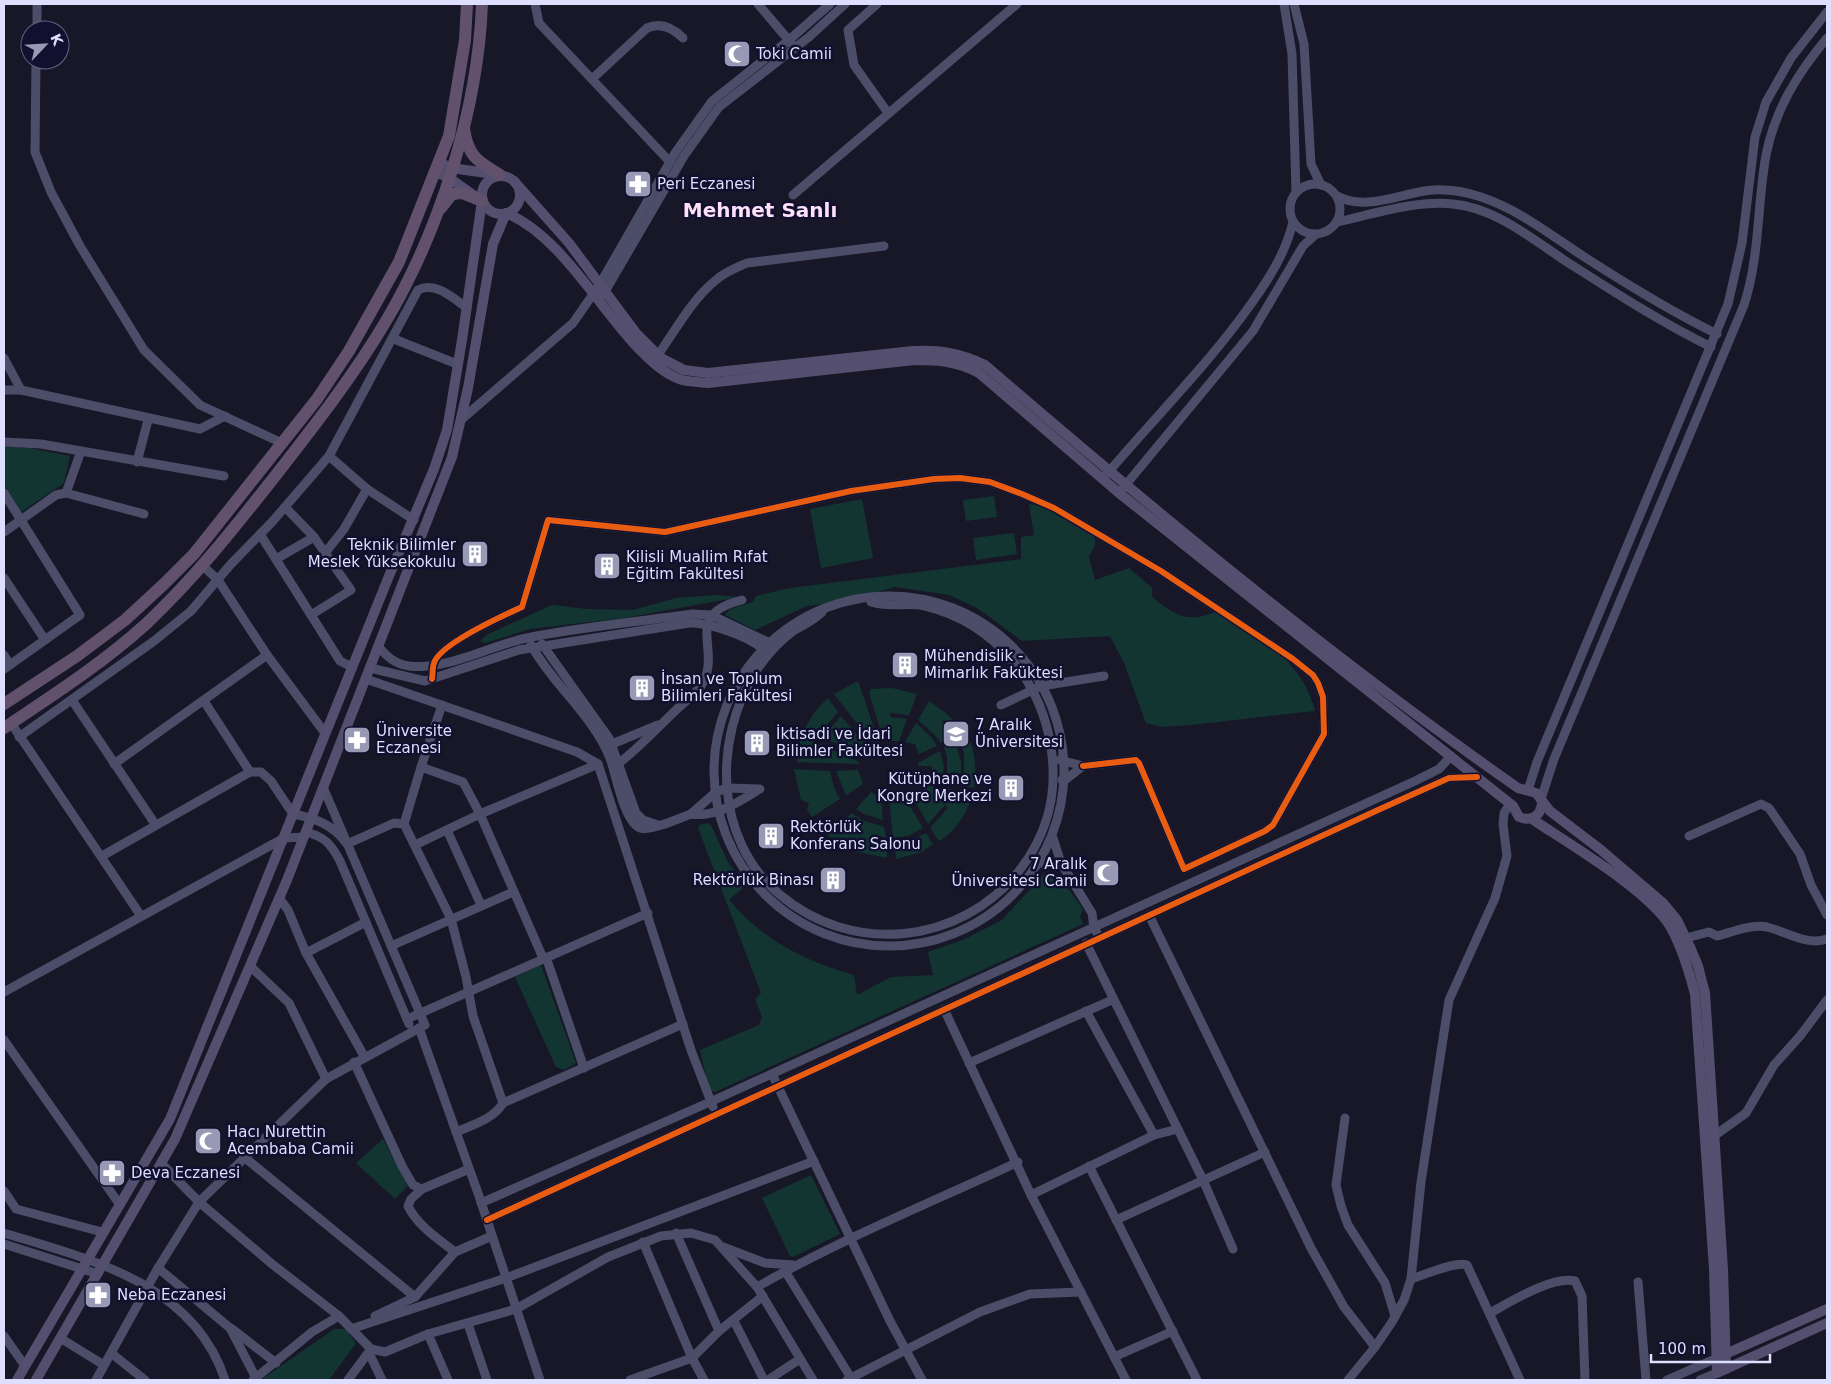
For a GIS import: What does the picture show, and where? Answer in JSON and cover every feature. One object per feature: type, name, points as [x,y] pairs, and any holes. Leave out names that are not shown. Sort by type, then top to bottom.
[{"type":"highway","points":[[4,704],[77,656],[125,620],[164,584],[194,554],[317,400],[376,306],[399,262],[449,136],[458,92],[465,40],[467,4]]},
{"type":"highway","points":[[434,221],[464,124],[473,82],[482,4]]},
{"type":"highway","points":[[464,124],[467,147],[474,158],[500,175]]},
{"type":"highway","points":[[7,725],[130,637],[202,566],[321,419],[387,320],[443,203],[452,194],[462,193],[482,201]]},
{"type":"main road","points":[[437,167],[450,172],[482,201],[490,211],[506,213],[517,218],[548,241],[630,339],[656,366],[682,380],[708,383],[914,360],[941,360],[965,365],[979,373],[1106,475]]},
{"type":"main road","points":[[450,172],[483,171],[514,181],[569,243],[636,333],[658,355],[684,370],[708,373],[913,351],[942,350],[968,356],[985,365],[1122,489],[1511,805],[1519,817],[1532,819],[1623,881],[1656,910],[1669,926],[1689,969],[1696,994],[1714,1269],[1722,1356]]},
{"type":"main road","points":[[17,1380],[83,1269],[102,1232],[120,1205],[170,1119],[352,667],[414,520],[446,430],[467,308],[482,201],[482,189],[484,184],[494,176],[500,175]]},
{"type":"main road","points":[[36,1380],[175,1139],[312,818],[452,457],[462,419],[493,244],[506,213],[512,210],[520,199],[518,186],[514,181]]},
{"type":"main road","points":[[1122,489],[1419,718],[1526,790],[1536,793],[1541,801],[1602,850],[1663,903],[1677,920],[1686,938],[1698,966],[1705,992],[1714,1136],[1721,1371],[1827,1324]]},
{"type":"main road","points":[[1511,805],[1517,794],[1526,790]]},
{"type":"main road","points":[[1532,819],[1539,814],[1541,801]]},
{"type":"main road","points":[[1722,1356],[1827,1309]]},
{"type":"street","points":[[37,4],[37,20]]},
{"type":"street","points":[[535,4],[539,23],[670,162]]},
{"type":"street","points":[[758,4],[792,44]]},
{"type":"street","points":[[462,419],[574,323],[603,288],[684,156],[719,107],[792,44],[830,4]]},
{"type":"street","points":[[603,288],[670,162],[712,101],[845,4]]},
{"type":"street","points":[[877,4],[848,30],[854,65],[888,113]]},
{"type":"street","points":[[793,194],[1017,4]]},
{"type":"street","points":[[1284,4],[1292,54],[1296,192],[1289,210],[1293,222],[1302,232],[1315,235],[1328,232],[1337,222],[1340,209],[1337,196]]},
{"type":"street","points":[[1294,4],[1304,44],[1311,164],[1321,185],[1347,201],[1361,202],[1423,191],[1443,190],[1483,198],[1526,218],[1630,286],[1717,334]]},
{"type":"street","points":[[1526,790],[1598,613],[1717,334],[1736,276],[1755,137],[1766,102],[1791,58],[1827,12]]},
{"type":"street","points":[[592,79],[646,28],[655,26],[666,27],[683,38]]},
{"type":"street","points":[[1541,801],[1554,759],[1744,305],[1758,247],[1766,156],[1778,115],[1798,76],[1827,38]]},
{"type":"street","points":[[36,70],[35,152],[51,192],[80,246],[144,350],[200,405],[282,443]]},
{"type":"street","points":[[1296,192],[1308,185],[1321,185]]},
{"type":"street","points":[[1337,222],[1434,203],[1461,205],[1478,209],[1521,231],[1641,308],[1711,347]]},
{"type":"street","points":[[1106,475],[1224,342],[1276,265],[1289,239],[1293,222]]},
{"type":"street","points":[[1122,489],[1253,331],[1303,246],[1315,235]]},
{"type":"street","points":[[658,355],[698,298],[715,280],[726,273],[747,263],[884,246]]},
{"type":"street","points":[[19,737],[191,611],[285,507],[329,456],[394,339],[418,290],[425,286],[436,288],[467,308]]},
{"type":"street","points":[[394,339],[457,364]]},
{"type":"street","points":[[4,358],[21,390]]},
{"type":"street","points":[[4,390],[21,390],[148,420],[200,430],[225,416]]},
{"type":"street","points":[[137,462],[148,420]]},
{"type":"street","points":[[4,442],[41,444],[224,476]]},
{"type":"street","points":[[66,493],[81,451]]},
{"type":"street","points":[[329,456],[368,490],[414,520]]},
{"type":"street","points":[[432,679],[433,664],[441,653],[453,643],[522,607],[548,520],[665,532],[851,491],[934,479],[990,482],[1054,508],[1161,571],[1293,659],[1313,675],[1323,697],[1324,734],[1272,825],[1266,831],[1184,869],[1140,763],[1136,760],[1127,760],[1083,766],[1063,759],[1052,761]]},
{"type":"street","points":[[325,552],[344,529],[368,490]]},
{"type":"street","points":[[4,493],[80,615],[7,667],[4,655]]},
{"type":"street","points":[[4,532],[56,496],[66,493],[144,514]]},
{"type":"street","points":[[285,507],[314,537],[351,590],[311,615]]},
{"type":"street","points":[[260,534],[340,661],[352,667]]},
{"type":"street","points":[[276,559],[314,537]]},
{"type":"street","points":[[202,566],[218,580],[267,655],[326,733]]},
{"type":"street","points":[[4,578],[45,640]]},
{"type":"street","points":[[916,597],[940,602],[969,614],[1005,640],[1021,656],[1054,715],[1063,759],[1065,780],[1063,802],[1053,838],[1039,863],[1017,892],[992,913],[953,934],[910,945],[888,946],[838,940],[804,925],[783,912],[767,898],[746,872],[734,853],[719,810],[716,792],[718,741],[725,711],[739,679],[763,643],[780,627],[801,615],[810,611],[822,612],[871,602],[880,598],[916,597]]},
{"type":"street","points":[[619,763],[703,682],[710,615],[719,607],[742,600]]},
{"type":"street","points":[[822,612],[772,650],[749,682],[733,717],[728,745],[727,788],[734,828],[744,849],[759,872],[779,894],[817,918],[854,930],[900,935],[941,927],[987,904],[1018,872],[1037,846],[1046,826],[1054,780],[1044,714],[1037,687]]},
{"type":"street","points":[[378,646],[388,658],[408,666],[433,664],[527,638],[692,614],[710,615],[763,643],[772,650]]},
{"type":"street","points":[[370,668],[425,681],[519,650],[689,623],[708,626],[763,643]]},
{"type":"street","points":[[538,636],[543,646],[604,730],[612,744],[636,813],[643,820],[658,825]]},
{"type":"street","points":[[527,638],[533,649],[601,739],[610,759],[628,814],[634,824],[646,829],[691,814],[716,792],[727,788],[760,788],[730,808],[699,815],[691,814]]},
{"type":"street","points":[[114,764],[267,655]]},
{"type":"street","points":[[1001,705],[1037,687],[1104,676]]},
{"type":"street","points":[[366,679],[577,752],[598,764],[683,1024],[710,1102],[717,1113]]},
{"type":"street","points":[[72,700],[155,824]]},
{"type":"street","points":[[204,701],[250,772]]},
{"type":"street","points":[[442,705],[404,824],[451,919],[473,1016],[503,1103]]},
{"type":"street","points":[[612,744],[662,723]]},
{"type":"street","points":[[7,725],[19,737],[102,856],[141,916]]},
{"type":"street","points":[[482,1203],[772,1074],[1415,781],[1440,769],[1451,756]]},
{"type":"street","points":[[415,845],[480,814],[598,764]]},
{"type":"street","points":[[1054,780],[1065,780],[1083,766]]},
{"type":"street","points":[[421,767],[463,782],[480,814],[513,892],[545,958],[584,1068]]},
{"type":"street","points":[[102,856],[155,824],[250,772],[261,772],[271,781],[293,814],[312,818],[338,832],[347,844]]},
{"type":"street","points":[[487,1220],[944,1008],[1449,778],[1477,777]]},
{"type":"street","points":[[323,787],[420,1014],[419,1028],[482,1203],[540,1380]]},
{"type":"street","points":[[1690,836],[1761,804],[1769,808],[1800,854],[1811,885],[1827,915]]},
{"type":"street","points":[[1348,1380],[1375,1347],[1395,1316],[1404,1300],[1410,1279],[1422,1173],[1448,1000],[1495,898],[1507,856],[1503,824],[1504,812],[1511,805]]},
{"type":"street","points":[[347,844],[394,823],[404,824]]},
{"type":"street","points":[[447,830],[481,905]]},
{"type":"street","points":[[4,992],[284,838],[305,835],[320,836],[330,843],[407,1019],[419,1028]]},
{"type":"street","points":[[1053,838],[1061,863],[1092,913],[1094,928],[1100,937]]},
{"type":"street","points":[[1039,863],[1061,863]]},
{"type":"street","points":[[1018,872],[1027,879]]},
{"type":"street","points":[[391,946],[513,892]]},
{"type":"street","points":[[279,898],[288,910],[306,953],[364,1056]]},
{"type":"street","points":[[407,1019],[648,913]]},
{"type":"street","points":[[1149,915],[1312,1248],[1344,1306],[1375,1347]]},
{"type":"street","points":[[306,953],[366,922]]},
{"type":"street","points":[[1686,938],[1709,932],[1717,936],[1741,929],[1765,927],[1805,940],[1818,942],[1827,939]]},
{"type":"street","points":[[1086,943],[1112,1000],[1203,1180],[1233,1249]]},
{"type":"street","points":[[250,966],[289,1004],[326,1080]]},
{"type":"street","points":[[970,1063],[1112,1000]]},
{"type":"street","points":[[1714,1136],[1746,1113],[1774,1065],[1800,1036],[1827,1000]]},
{"type":"street","points":[[944,1008],[1018,1162],[1031,1195],[1126,1380]]},
{"type":"street","points":[[1086,1012],[1154,1135]]},
{"type":"street","points":[[456,1132],[492,1116],[499,1111],[503,1103],[683,1024]]},
{"type":"street","points":[[96,1380],[158,1268],[199,1202],[326,1080],[364,1056],[419,1028]]},
{"type":"street","points":[[4,1040],[120,1205]]},
{"type":"street","points":[[354,1062],[402,1166],[413,1185],[422,1189]]},
{"type":"street","points":[[772,1074],[850,1238],[922,1380]]},
{"type":"street","points":[[1345,1118],[1336,1185],[1341,1206],[1348,1225],[1385,1283],[1395,1316]]},
{"type":"street","points":[[1031,1195],[1154,1135],[1178,1129]]},
{"type":"street","points":[[1116,1220],[1264,1152]]},
{"type":"street","points":[[244,1157],[415,1297]]},
{"type":"street","points":[[351,1329],[506,1278],[814,1161]]},
{"type":"street","points":[[757,1287],[793,1265],[1018,1162]]},
{"type":"street","points":[[161,1163],[199,1202],[272,1264],[339,1316],[370,1351],[382,1380]]},
{"type":"street","points":[[1089,1166],[1197,1380]]},
{"type":"street","points":[[455,1252],[410,1211],[408,1206],[410,1199],[422,1189],[469,1169]]},
{"type":"street","points":[[4,1191],[16,1209]]},
{"type":"street","points":[[4,1205],[102,1232]]},
{"type":"street","points":[[4,1233],[89,1258],[101,1269]]},
{"type":"street","points":[[676,1233],[720,1331]]},
{"type":"street","points":[[370,1351],[385,1352],[428,1334],[516,1309],[608,1257],[643,1242],[676,1233],[703,1235],[722,1246],[757,1287],[813,1380]]},
{"type":"street","points":[[351,1329],[415,1297],[455,1252],[492,1236]]},
{"type":"street","points":[[643,1242],[692,1358],[704,1380]]},
{"type":"street","points":[[4,1244],[83,1269],[101,1269],[149,1286],[176,1306],[205,1341],[225,1380]]},
{"type":"street","points":[[722,1246],[765,1263],[793,1265]]},
{"type":"street","points":[[1410,1279],[1462,1263],[1467,1265],[1520,1380]]},
{"type":"street","points":[[158,1268],[230,1328],[276,1363]]},
{"type":"street","points":[[784,1271],[849,1379],[980,1312],[1030,1294],[1081,1292]]},
{"type":"street","points":[[1490,1313],[1516,1299],[1557,1282],[1565,1279],[1575,1281],[1582,1296],[1585,1380]]},
{"type":"street","points":[[1638,1282],[1646,1380]]},
{"type":"street","points":[[630,1380],[692,1358],[720,1331],[763,1296]]},
{"type":"street","points":[[230,1328],[254,1379],[312,1332],[339,1316]]},
{"type":"street","points":[[734,1321],[764,1380]]},
{"type":"street","points":[[468,1324],[487,1380]]},
{"type":"street","points":[[1114,1357],[1173,1331]]},
{"type":"street","points":[[428,1334],[448,1380]]},
{"type":"street","points":[[4,1336],[25,1366]]},
{"type":"street","points":[[60,1338],[104,1366]]},
{"type":"street","points":[[348,1380],[370,1351]]},
{"type":"street","points":[[111,1353],[145,1380]]},
{"type":"street","points":[[1667,1380],[1722,1356]]},
{"type":"street","points":[[768,1380],[800,1358]]},
{"type":"street","points":[[1700,1380],[1721,1371]]},
{"type":"green space","points":[[4,446],[29,448],[70,456],[64,483],[21,512],[4,484]]},
{"type":"green space","points":[[994,496],[997,517],[966,521],[963,500]]},
{"type":"green space","points":[[862,499],[873,558],[821,568],[810,509]]},
{"type":"green space","points":[[1029,504],[1071,512],[1095,532],[1095,545],[1089,557],[1095,580],[1129,568],[1152,588],[1152,597],[1176,614],[1200,617],[1219,610],[1249,630],[1278,652],[1290,664],[1301,678],[1309,693],[1315,711],[1191,725],[1161,727],[1146,723],[1124,663],[1110,636],[1022,641],[977,608],[949,595],[895,587],[849,600],[807,606],[755,630],[725,615],[730,609],[753,602],[756,596],[790,588],[1021,559],[1021,537],[1034,535]]},
{"type":"green space","points":[[1014,533],[1017,554],[976,560],[973,538]]},
{"type":"green space","points":[[716,595],[740,597],[624,618],[530,629],[485,643],[480,641],[488,634],[552,605],[587,609],[633,610],[676,598]]},
{"type":"green space","points":[[858,681],[879,742],[874,745],[834,694]]},
{"type":"green space","points":[[892,688],[917,694],[909,715],[890,713],[891,717],[907,719],[899,741],[884,741],[869,693],[871,689]]},
{"type":"green space","points":[[828,698],[838,712],[827,725],[821,737],[803,731],[816,710]]},
{"type":"green space","points":[[929,701],[947,714],[960,729],[954,734],[944,720],[942,721],[952,736],[941,743],[918,720]]},
{"type":"green space","points":[[841,716],[868,748],[864,754],[825,739],[827,733]]},
{"type":"green space","points":[[916,723],[933,739],[937,746],[919,754],[915,744],[905,742]]},
{"type":"green space","points":[[967,732],[975,760],[974,788],[947,783],[947,757],[944,747],[954,742],[956,744],[961,762],[961,777],[964,778],[964,752],[958,738]]},
{"type":"green space","points":[[801,736],[859,762],[859,764],[797,762]]},
{"type":"green space","points":[[940,751],[944,766],[942,781],[931,779],[932,766],[918,766],[918,763]]},
{"type":"green space","points":[[794,769],[830,771],[834,788],[840,799],[812,817],[807,810],[809,803],[801,800]]},
{"type":"green space","points":[[858,770],[863,784],[846,795],[836,771]]},
{"type":"green space","points":[[930,785],[941,789],[939,794],[942,797],[945,788],[972,795],[960,821],[939,841],[930,828],[948,808],[945,805],[928,824],[909,791],[922,790]]},
{"type":"green space","points":[[871,792],[881,798],[883,820],[864,814],[856,809]]},
{"type":"green space","points":[[903,795],[923,828],[908,836],[893,838],[889,798]]},
{"type":"green space","points":[[852,813],[862,820],[884,827],[886,838],[879,836],[878,843],[887,844],[887,858],[853,851],[827,835]]},
{"type":"green space","points":[[708,823],[711,825],[727,860],[745,886],[729,900],[756,927],[786,947],[819,963],[854,975],[857,995],[891,977],[933,975],[928,952],[965,939],[1002,920],[1045,873],[1051,872],[1061,879],[1083,910],[1080,916],[1083,924],[715,1092],[709,1090],[700,1050],[759,1025],[762,1017],[755,999],[761,993],[698,828],[699,825]]},
{"type":"green space","points":[[926,833],[933,844],[922,852],[896,859],[894,844],[910,841]]},
{"type":"green space","points":[[541,965],[576,1063],[564,1070],[556,1067],[515,977]]},
{"type":"green space","points":[[383,1139],[408,1186],[395,1199],[356,1163]]},
{"type":"green space","points":[[811,1175],[840,1234],[793,1257],[790,1256],[762,1198]]},
{"type":"green space","points":[[334,1329],[345,1329],[356,1343],[329,1380],[261,1380]]},
{"type":"cycle path","points":[[432,679],[434,663],[447,648],[473,631],[522,607],[548,520],[665,532],[851,491],[934,479],[960,478],[990,482],[1054,508],[1161,571],[1293,659],[1313,675],[1323,697],[1324,734],[1273,825],[1265,831],[1184,869],[1139,763],[1136,760],[1083,766]]},
{"type":"cycle path","points":[[487,1220],[1449,778],[1477,777]]},
{"type":"place","name":"Toki Camii","points":[[737,54]]},
{"type":"place","name":"Peri Eczanesi","points":[[638,184]]},
{"type":"place","name":"Teknik Bilimler Meslek Yüksekokulu","points":[[475,554]]},
{"type":"place","name":"Kilisli Muallim Rıfat Eğitim Fakültesi","points":[[607,566]]},
{"type":"place","name":"Mühendislik - Mimarlık Faküktesi","points":[[905,665]]},
{"type":"place","name":"İnsan ve Toplum Bilimleri Fakültesi","points":[[642,688]]},
{"type":"place","name":"7 Aralık Üniversitesi","points":[[956,734]]},
{"type":"place","name":"Üniversite Eczanesi","points":[[357,740]]},
{"type":"place","name":"İktisadi ve İdari Bilimler Fakültesi","points":[[757,743]]},
{"type":"place","name":"Kütüphane ve Kongre Merkezi","points":[[1011,788]]},
{"type":"place","name":"Rektörlük Konferans Salonu","points":[[771,836]]},
{"type":"place","name":"7 Aralık Üniversitesi Camii","points":[[1106,873]]},
{"type":"place","name":"Rektörlük Binası","points":[[833,880]]},
{"type":"place","name":"Hacı Nurettin Acembaba Camii","points":[[208,1141]]},
{"type":"place","name":"Deva Eczanesi","points":[[112,1173]]},
{"type":"place","name":"Neba Eczanesi","points":[[98,1295]]},
{"type":"district","name":"Mehmet Sanlı","points":[[760,210]]}]
